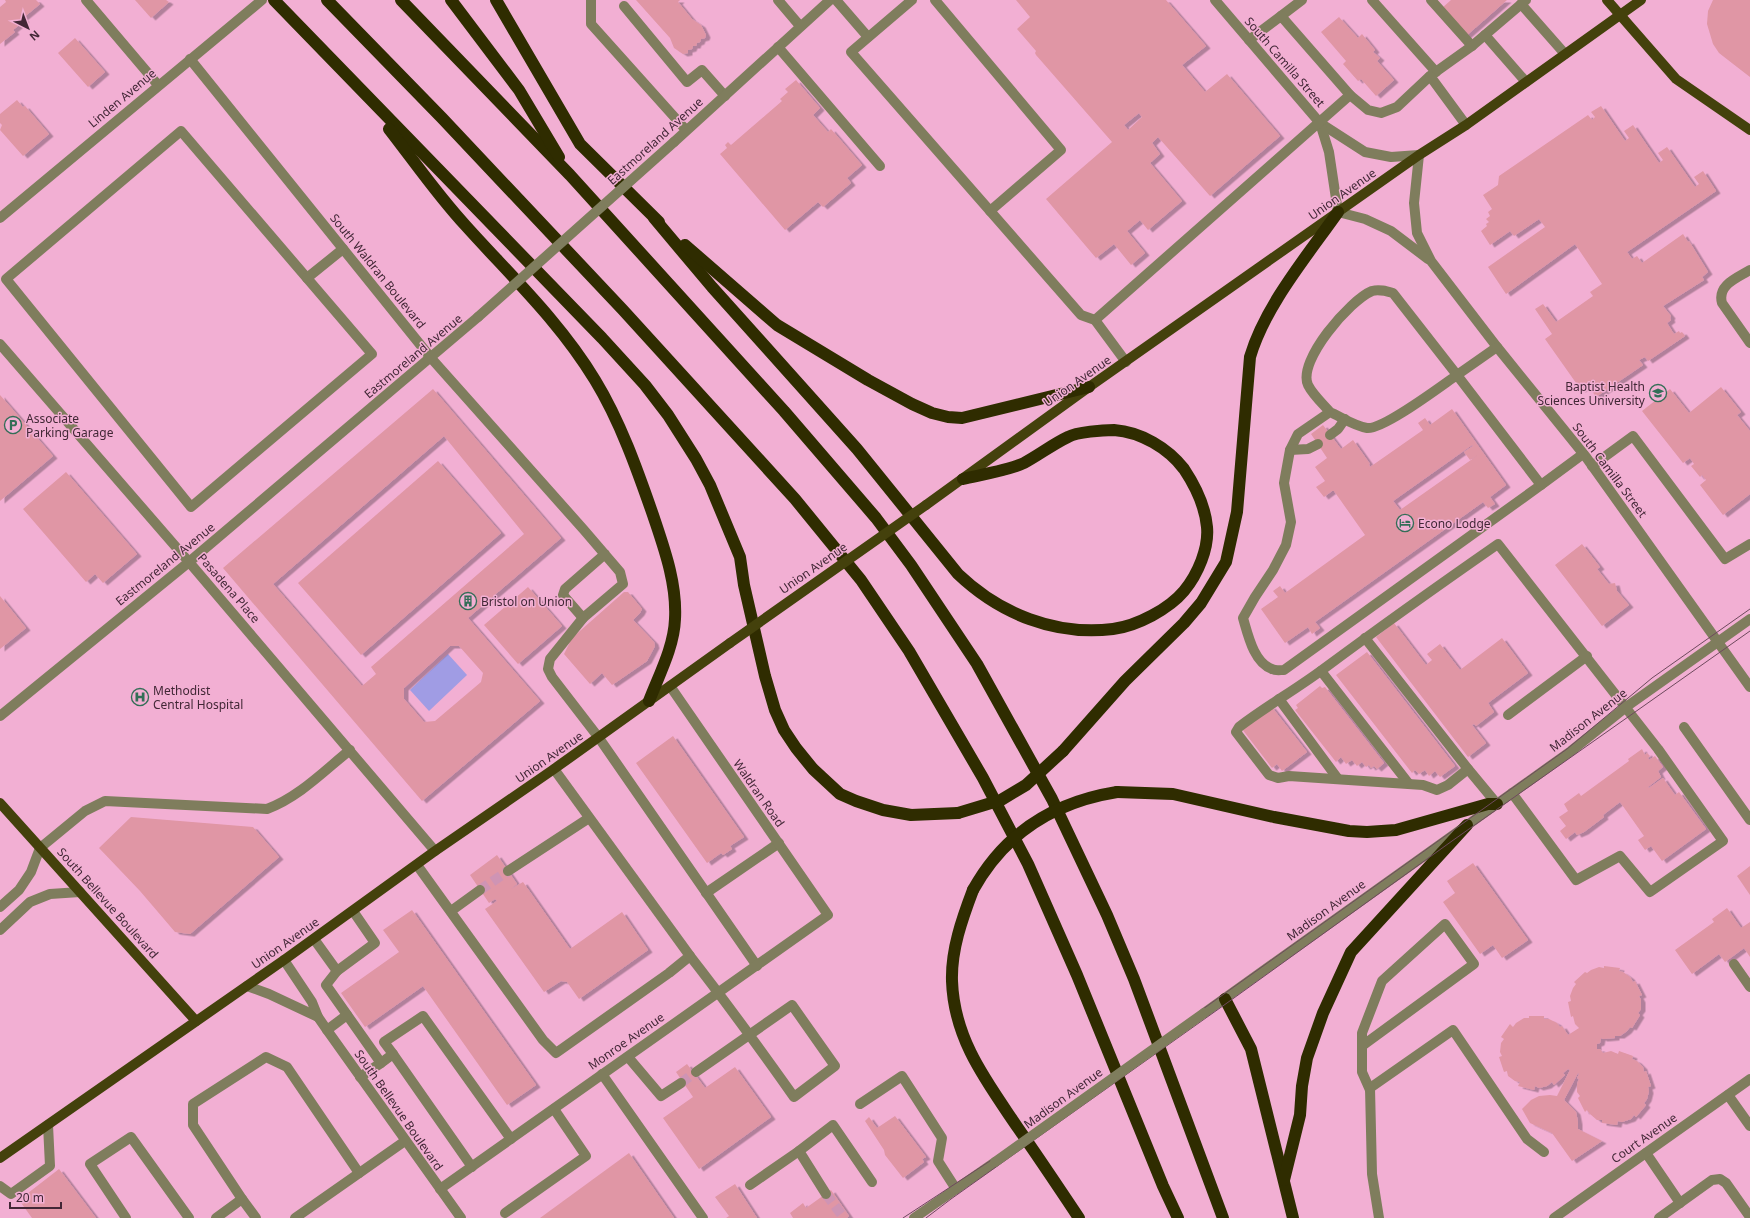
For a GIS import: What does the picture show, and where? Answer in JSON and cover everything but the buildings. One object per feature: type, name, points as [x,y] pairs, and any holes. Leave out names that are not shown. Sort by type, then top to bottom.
[{"type":"highway","points":[[274,0],[602,338],[645,385],[668,415],[696,459],[710,485],[740,557],[744,585],[765,676],[774,710],[784,730],[813,769],[840,794],[883,810],[912,815],[958,813],[1001,800],[1026,785],[1062,751],[1124,681],[1184,623],[1201,603],[1226,562],[1236,512],[1250,357],[1256,337],[1282,293],[1338,212]]},
{"type":"highway","points":[[327,0],[442,118],[623,310],[795,499],[861,580],[909,651],[984,778],[1028,864],[1078,975],[1163,1186],[1178,1218]]},
{"type":"highway","points":[[401,0],[570,175],[784,411],[876,518],[910,565],[977,664],[1052,799],[1106,915],[1134,979],[1223,1218]]},
{"type":"highway","points":[[451,0],[519,90],[570,175]]},
{"type":"highway","points":[[496,0],[580,144],[654,218],[777,325],[868,380],[932,413],[948,417],[962,418],[1089,387]]},
{"type":"highway","points":[[346,75],[464,224],[554,323],[595,381],[615,418],[652,510],[668,560],[674,588],[676,618],[674,635],[649,701]]},
{"type":"highway","points":[[654,218],[712,287],[861,454],[958,574],[971,586],[989,598],[1027,619],[1052,626],[1074,629],[1115,629],[1151,617],[1173,601],[1184,591],[1200,565],[1204,554],[1207,528],[1199,494],[1180,463],[1168,451],[1135,434],[1115,430],[1069,436],[1023,464],[963,479]]},
{"type":"highway","points":[[1080,1218],[979,1070],[960,1025],[952,981],[957,936],[973,890],[994,858],[1026,828],[1059,808],[1097,795],[1117,792],[1173,794],[1274,818],[1349,831],[1367,832],[1396,830],[1488,804],[1497,804]]},
{"type":"highway","points":[[1284,1180],[1300,1115],[1302,1086],[1307,1058],[1322,1013],[1351,952],[1467,825]]},
{"type":"highway","points":[[1225,999],[1251,1049],[1293,1218]]},
{"type":"main road","points":[[1607,0],[1676,80],[1750,130]]},
{"type":"main road","name":"Union Avenue","points":[[0,1158],[314,939],[436,851],[554,770],[730,643],[963,479],[1089,387],[1419,155],[1466,125],[1641,0]]},
{"type":"main road","name":"South Bellevue Boulevard","points":[[0,803],[196,1020]]},
{"type":"street","points":[[86,0],[158,86]]},
{"type":"street","name":"Linden Avenue","points":[[0,218],[262,0]]},
{"type":"street","points":[[591,0],[591,24],[686,130]]},
{"type":"street","points":[[778,0],[800,26]]},
{"type":"street","name":"Eastmoreland Avenue","points":[[0,716],[189,562],[431,358],[674,142],[830,0]]},
{"type":"street","points":[[836,0],[868,38]]},
{"type":"street","points":[[912,0],[851,52],[1080,315],[1095,320],[1126,362]]},
{"type":"street","points":[[934,0],[1061,150],[990,211]]},
{"type":"street","name":"South Camilla Street","points":[[1215,0],[1320,123],[1365,152],[1391,156],[1419,155],[1414,203],[1417,232],[1431,261],[1497,347],[1592,466],[1750,687]]},
{"type":"street","points":[[1249,40],[1302,0]]},
{"type":"street","points":[[1372,0],[1433,74],[1466,125]]},
{"type":"street","points":[[1431,0],[1472,46]]},
{"type":"street","points":[[1281,16],[1350,95],[1368,110],[1382,114],[1397,107],[1433,74],[1472,46],[1524,2],[1565,54]]},
{"type":"street","points":[[624,6],[687,82],[702,70],[725,96]]},
{"type":"street","points":[[1485,35],[1526,82]]},
{"type":"street","points":[[778,47],[880,166]]},
{"type":"street","name":"South Waldran Boulevard","points":[[190,59],[431,358],[620,572],[623,584],[583,618]]},
{"type":"street","points":[[1095,320],[1350,95]]},
{"type":"street","name":"South Camilla Street","points":[[1320,123],[1329,152],[1338,212],[1365,219],[1391,231],[1431,261]]},
{"type":"street","points":[[181,131],[307,278],[372,354],[191,507],[6,279],[181,131]]},
{"type":"street","points":[[307,278],[343,249]]},
{"type":"street","points":[[1748,337],[1722,303],[1720,296],[1724,287],[1750,270]]},
{"type":"street","points":[[1497,347],[1457,375],[1388,421],[1368,428],[1357,425],[1330,412],[1308,385],[1308,366],[1323,337],[1346,311],[1372,291],[1382,290],[1393,293],[1457,375],[1541,485]]},
{"type":"street","name":"Pasadena Place","points":[[0,344],[436,851]]},
{"type":"street","points":[[1330,412],[1298,434],[1290,450],[1284,483],[1291,522],[1286,545],[1273,570],[1243,618],[1255,652],[1264,665],[1273,670],[1284,670],[1583,454]]},
{"type":"street","points":[[1330,435],[1338,429],[1345,419]]},
{"type":"street","points":[[1592,466],[1633,436],[1726,559],[1750,544]]},
{"type":"street","points":[[1290,450],[1308,449],[1318,444]]},
{"type":"street","points":[[1468,769],[1448,785],[1437,790],[1423,784],[1289,776],[1278,778],[1268,775],[1236,732],[1239,727],[1266,706],[1321,671],[1498,544],[1658,749],[1723,841],[1650,892],[1620,856],[1576,880],[1512,793]]},
{"type":"street","points":[[605,554],[565,589],[563,595],[583,618],[563,640],[550,660],[548,669],[552,677],[599,738],[756,966]]},
{"type":"street","name":"Madison Avenue","points":[[914,1218],[1225,999],[1571,751],[1626,707],[1750,619]]},
{"type":"street","points":[[1365,638],[1497,804]]},
{"type":"street","points":[[1508,715],[1586,656]]},
{"type":"street","points":[[1321,671],[1408,784]]},
{"type":"street","name":"Waldran Road","points":[[670,686],[828,915]]},
{"type":"street","points":[[1279,699],[1338,779]]},
{"type":"street","points":[[1684,726],[1750,820]]},
{"type":"street","points":[[0,907],[20,890],[31,872],[40,848],[85,812],[105,801],[267,809],[282,803],[298,792],[350,750]]},
{"type":"street","points":[[554,770],[690,956],[719,992],[750,1035],[794,1097],[835,1066],[792,1005],[750,1035],[696,1072]]},
{"type":"street","points":[[508,871],[589,818]]},
{"type":"street","points":[[706,893],[779,843]]},
{"type":"street","points":[[417,865],[543,1040],[556,1053],[669,974],[690,956]]},
{"type":"street","points":[[451,911],[480,890]]},
{"type":"street","points":[[0,930],[30,902],[50,894],[80,892]]},
{"type":"street","points":[[353,911],[375,943],[337,971],[326,984],[381,1063]]},
{"type":"street","name":"Monroe Avenue","points":[[440,1189],[828,915]]},
{"type":"street","points":[[1362,1046],[1474,964],[1445,924],[1382,981],[1362,1033],[1362,1046],[1362,1072],[1370,1090],[1372,1174],[1379,1218]]},
{"type":"street","points":[[314,939],[337,971]]},
{"type":"street","name":"South Bellevue Boulevard","points":[[284,960],[312,1002],[318,1017],[460,1218]]},
{"type":"street","points":[[1734,964],[1750,987]]},
{"type":"street","points":[[247,986],[269,994],[318,1017]]},
{"type":"street","points":[[327,1030],[347,1015]]},
{"type":"street","points":[[472,1167],[384,1042],[423,1016],[511,1139]]},
{"type":"street","points":[[1370,1090],[1453,1030],[1527,1139],[1544,1152]]},
{"type":"street","points":[[360,1077],[393,1054]]},
{"type":"street","points":[[256,1218],[193,1125],[193,1104],[266,1057],[288,1068],[360,1173]]},
{"type":"street","points":[[628,1057],[661,1096],[681,1083]]},
{"type":"street","points":[[602,1074],[703,1218]]},
{"type":"street","points":[[860,1104],[902,1076],[942,1138],[938,1161],[956,1189]]},
{"type":"street","name":"Court Avenue","points":[[1554,1218],[1750,1079]]},
{"type":"street","points":[[1728,1095],[1750,1126]]},
{"type":"street","points":[[505,1213],[586,1156],[554,1109]]},
{"type":"street","points":[[0,1186],[11,1194],[50,1166],[48,1125]]},
{"type":"street","points":[[750,1185],[833,1125],[872,1182]]},
{"type":"street","points":[[126,1218],[90,1164],[131,1137],[189,1218]]},
{"type":"street","points":[[295,1218],[406,1141]]},
{"type":"street","points":[[799,1151],[826,1194]]},
{"type":"street","points":[[1646,1153],[1680,1203]]},
{"type":"street","points":[[1659,1218],[1712,1180],[1720,1178],[1750,1217]]},
{"type":"street","points":[[216,1218],[242,1199]]},
{"type":"shaded area","points":[[448,654],[467,675],[429,711],[410,690]]},
{"type":"tunnel","points":[[480,890],[508,871]]},
{"type":"tunnel","points":[[681,1083],[696,1072]]},
{"type":"tunnel","points":[[826,1194],[844,1218]]},
{"type":"tram line","points":[[903,1218],[993,1159],[1567,749],[1652,678],[1750,609]]},
{"type":"tram line","points":[[926,1218],[1452,841],[1750,631]]},
{"type":"place","name":"Baptist Health Sciences University","points":[[1658,393]]},
{"type":"place","name":"Associate Parking Garage","points":[[13,425]]},
{"type":"place","name":"Econo Lodge","points":[[1405,523]]},
{"type":"place","name":"Bristol on Union","points":[[468,601]]},
{"type":"place","name":"Methodist Central Hospital","points":[[140,697]]}]
